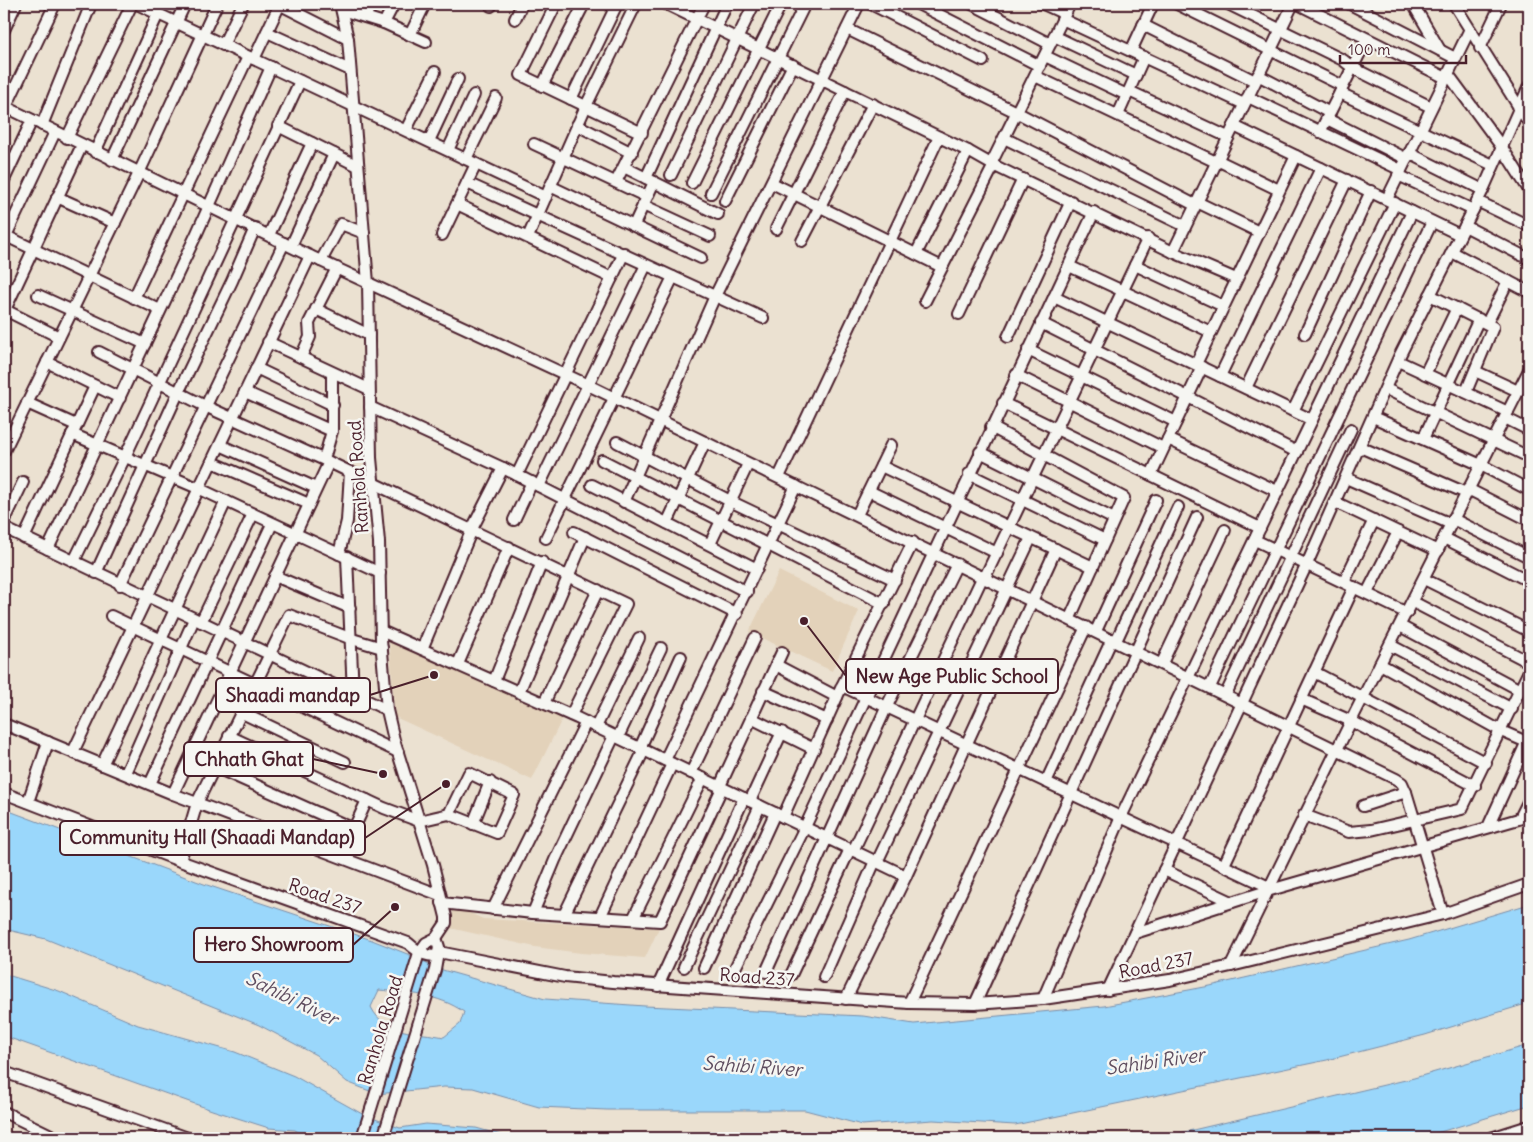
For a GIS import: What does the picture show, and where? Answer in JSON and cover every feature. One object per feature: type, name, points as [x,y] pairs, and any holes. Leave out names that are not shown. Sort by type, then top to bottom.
[{"type":"street","points":[[4,30],[16,4]]},
{"type":"street","points":[[55,4],[4,108],[235,218],[310,256],[660,419],[748,464],[779,477],[1337,748],[1396,779],[1402,783],[1406,792],[1443,914]]},
{"type":"street","points":[[42,125],[91,4]]},
{"type":"street","points":[[67,138],[138,4],[546,197]]},
{"type":"street","points":[[112,160],[185,4]]},
{"type":"street","points":[[4,451],[139,173],[217,4]]},
{"type":"street","points":[[223,45],[244,4]]},
{"type":"street","points":[[134,298],[251,58],[267,32],[279,4],[348,39]]},
{"type":"street","points":[[366,17],[370,4]]},
{"type":"street","points":[[384,23],[394,4]]},
{"type":"street","points":[[410,35],[425,4]]},
{"type":"street","points":[[515,19],[522,4]]},
{"type":"street","points":[[556,4],[521,75],[642,132]]},
{"type":"street","points":[[542,86],[584,4]]},
{"type":"street","points":[[571,99],[617,4]]},
{"type":"street","points":[[528,237],[577,125],[636,4]]},
{"type":"street","points":[[616,182],[704,4]]},
{"type":"street","points":[[634,225],[645,201],[650,180],[727,4]]},
{"type":"street","points":[[671,176],[754,4]]},
{"type":"street","points":[[692,183],[781,4]]},
{"type":"street","points":[[710,192],[776,57],[805,4]]},
{"type":"street","points":[[624,502],[715,296],[859,4]]},
{"type":"street","points":[[871,4],[983,61]]},
{"type":"street","points":[[918,4],[1040,66]]},
{"type":"street","points":[[972,4],[1136,75]]},
{"type":"street","points":[[1043,4],[1064,17],[1144,57],[1320,132],[1400,173],[1475,206],[1529,226]]},
{"type":"street","points":[[925,301],[1070,4]]},
{"type":"street","points":[[1131,51],[1153,4]]},
{"type":"street","points":[[1177,4],[1271,50],[1420,130],[1493,166]]},
{"type":"street","points":[[1199,14],[1204,4]]},
{"type":"street","points":[[1231,4],[1431,107]]},
{"type":"street","points":[[1173,252],[1293,4]]},
{"type":"street","points":[[1298,4],[1447,76],[1501,146],[1529,190]]},
{"type":"street","points":[[1350,4],[1456,58]]},
{"type":"street","points":[[1406,4],[1415,8],[1440,50]]},
{"type":"street","points":[[1454,4],[1469,31],[1520,106],[1529,123]]},
{"type":"street","points":[[1480,48],[1501,4]]},
{"type":"street","points":[[672,5],[715,28],[1148,238],[1173,252],[1236,279]]},
{"type":"street","points":[[341,7],[384,23],[426,42]]},
{"type":"street","name":"Ranhola Road","points":[[341,7],[348,39],[368,283],[369,390],[380,573],[381,631],[387,710],[420,821],[446,923],[436,938],[426,943],[419,953],[362,1138]]},
{"type":"street","points":[[95,152],[158,14]]},
{"type":"street","points":[[1143,25],[1257,78],[1408,156],[1483,190]]},
{"type":"street","points":[[847,29],[1196,203],[1259,232]]},
{"type":"street","points":[[1293,411],[1391,201],[1400,173],[1469,31]]},
{"type":"street","points":[[267,32],[350,70]]},
{"type":"street","points":[[1320,132],[1367,39]]},
{"type":"street","points":[[1045,56],[1228,137]]},
{"type":"street","points":[[1118,115],[1144,57]]},
{"type":"street","points":[[725,201],[793,65]]},
{"type":"street","points":[[48,550],[134,369],[271,67]]},
{"type":"street","points":[[406,130],[435,72]]},
{"type":"street","points":[[1035,76],[1279,190]]},
{"type":"street","points":[[429,141],[458,80]]},
{"type":"street","points":[[74,561],[125,458],[187,320],[233,227],[235,218],[300,81]]},
{"type":"street","points":[[1108,990],[1307,564],[1398,361],[1483,190],[1529,86]]},
{"type":"street","points":[[776,229],[846,91]]},
{"type":"street","points":[[448,150],[474,95]]},
{"type":"street","points":[[466,159],[496,98]]},
{"type":"street","points":[[802,241],[873,104]]},
{"type":"street","points":[[4,180],[32,120]]},
{"type":"street","points":[[577,125],[632,153]]},
{"type":"street","points":[[278,126],[358,166]]},
{"type":"street","points":[[1234,126],[1432,222],[1462,231],[1529,259]]},
{"type":"street","points":[[54,132],[4,237],[160,310]]},
{"type":"street","points":[[779,477],[939,136]]},
{"type":"street","points":[[1004,138],[1186,226]]},
{"type":"street","points":[[269,235],[312,142]]},
{"type":"street","points":[[534,144],[616,182],[645,201],[710,236]]},
{"type":"street","points":[[59,337],[4,311],[82,145]]},
{"type":"street","points":[[916,254],[968,151]]},
{"type":"street","points":[[120,585],[205,406],[334,154]]},
{"type":"street","points":[[1151,475],[1188,396],[1211,332],[1296,156]]},
{"type":"street","points":[[442,235],[476,164]]},
{"type":"street","points":[[624,167],[718,214]]},
{"type":"street","points":[[1220,376],[1321,168]]},
{"type":"street","points":[[959,314],[1023,179]]},
{"type":"street","points":[[1246,388],[1347,180]]},
{"type":"street","points":[[772,182],[942,267]]},
{"type":"street","points":[[467,183],[763,318]]},
{"type":"street","points":[[550,186],[701,258]]},
{"type":"street","points":[[1304,334],[1371,191]]},
{"type":"street","points":[[57,197],[115,223]]},
{"type":"street","points":[[1008,337],[1071,201]]},
{"type":"street","points":[[457,204],[612,278]]},
{"type":"street","points":[[734,970],[804,827],[1094,212]]},
{"type":"street","points":[[1043,999],[1121,817],[1190,678],[1277,491],[1412,212]]},
{"type":"street","points":[[1210,687],[1432,222]]},
{"type":"street","points":[[321,261],[338,226],[344,224],[364,233]]},
{"type":"street","points":[[96,573],[255,228]]},
{"type":"street","points":[[792,975],[1148,238]]},
{"type":"street","points":[[1452,252],[1529,292]]},
{"type":"street","points":[[517,475],[624,253]]},
{"type":"street","points":[[73,752],[310,256]]},
{"type":"street","points":[[514,520],[536,484],[588,385],[646,265]]},
{"type":"street","points":[[1135,265],[1223,306]]},
{"type":"street","points":[[1069,266],[1211,332]]},
{"type":"street","points":[[301,357],[309,342],[309,323],[337,268]]},
{"type":"street","points":[[546,538],[673,277]]},
{"type":"street","points":[[1423,439],[1447,384],[1508,281]]},
{"type":"street","points":[[38,295],[145,344]]},
{"type":"street","points":[[1430,295],[1483,321],[1493,330],[1466,392]]},
{"type":"street","points":[[1054,296],[1312,420]]},
{"type":"street","points":[[1425,374],[1458,308]]},
{"type":"street","points":[[316,309],[369,335]]},
{"type":"street","points":[[1041,323],[1297,452]]},
{"type":"street","points":[[268,342],[369,390]]},
{"type":"street","points":[[1028,350],[1176,422]]},
{"type":"street","points":[[98,352],[205,406],[327,460],[568,574],[626,604],[571,715]]},
{"type":"street","points":[[1398,361],[1466,392],[1529,430]]},
{"type":"street","points":[[47,362],[120,398]]},
{"type":"street","points":[[256,368],[332,405]]},
{"type":"street","points":[[1232,966],[1337,748],[1413,602],[1529,370]]},
{"type":"street","points":[[1475,371],[1518,392]]},
{"type":"street","points":[[173,794],[309,504],[327,460],[332,431],[332,373]]},
{"type":"street","points":[[1016,375],[1069,402],[1277,491]]},
{"type":"street","points":[[24,538],[95,386]]},
{"type":"street","points":[[1386,389],[1529,457]]},
{"type":"street","points":[[245,392],[332,431]]},
{"type":"street","points":[[27,403],[74,429],[98,445],[200,489],[380,573]]},
{"type":"street","points":[[1003,403],[1260,528]]},
{"type":"street","points":[[370,408],[536,484],[747,592]]},
{"type":"street","points":[[1373,417],[1482,465],[1529,490]]},
{"type":"street","points":[[991,427],[1124,498],[1070,618]]},
{"type":"street","points":[[1226,694],[1351,429]]},
{"type":"street","points":[[617,442],[687,480],[895,580]]},
{"type":"street","points":[[667,523],[705,442]]},
{"type":"street","points":[[220,445],[316,488]]},
{"type":"street","points":[[857,515],[891,445]]},
{"type":"street","points":[[1360,447],[1467,491],[1529,520]]},
{"type":"street","points":[[980,452],[1114,519]]},
{"type":"street","points":[[602,460],[884,604]]},
{"type":"street","points":[[212,462],[309,504]]},
{"type":"street","points":[[710,544],[748,464]]},
{"type":"street","points":[[881,466],[1093,567]]},
{"type":"street","points":[[422,649],[472,529],[503,468]]},
{"type":"street","points":[[350,472],[343,556],[350,608],[353,694]]},
{"type":"street","points":[[969,474],[1105,540]]},
{"type":"street","points":[[1346,478],[1452,522],[1529,557]]},
{"type":"street","points":[[4,522],[23,482]]},
{"type":"street","points":[[592,485],[757,569]]},
{"type":"street","points":[[600,917],[736,614],[796,486]]},
{"type":"street","points":[[869,491],[997,553]]},
{"type":"street","points":[[908,1003],[1019,769],[1156,500]]},
{"type":"street","points":[[102,764],[226,501]]},
{"type":"street","points":[[1335,502],[1438,551]]},
{"type":"street","points":[[1046,782],[1178,507]]},
{"type":"street","points":[[126,773],[181,650],[253,514]]},
{"type":"street","points":[[975,1004],[1135,650],[1198,517]]},
{"type":"street","points":[[1224,866],[1314,672],[1374,520]]},
{"type":"street","points":[[150,784],[272,524]]},
{"type":"street","points":[[4,528],[267,655],[387,710]]},
{"type":"street","points":[[1162,663],[1226,530]]},
{"type":"street","points":[[574,532],[736,614]]},
{"type":"street","points":[[1367,593],[1398,532]]},
{"type":"street","points":[[519,692],[585,537]]},
{"type":"street","points":[[824,978],[876,862],[1031,538]]},
{"type":"street","points":[[1444,538],[1529,581]]},
{"type":"street","points":[[1255,540],[1407,613]]},
{"type":"street","points":[[704,968],[779,815],[814,749],[842,686],[913,542]]},
{"type":"street","points":[[458,664],[508,547]]},
{"type":"street","points":[[846,1000],[906,876],[1056,549]]},
{"type":"street","points":[[494,680],[542,562]]},
{"type":"street","points":[[766,972],[887,706],[957,564]]},
{"type":"street","points":[[275,576],[350,608]]},
{"type":"street","points":[[1424,579],[1529,631]]},
{"type":"street","points":[[544,703],[598,590]]},
{"type":"street","points":[[1413,602],[1529,662]]},
{"type":"street","points":[[180,861],[197,803],[288,615],[382,648]]},
{"type":"street","points":[[111,616],[160,641],[398,752]]},
{"type":"street","points":[[1400,626],[1520,690]]},
{"type":"street","points":[[381,631],[571,715],[906,876]]},
{"type":"street","points":[[493,909],[639,638]]},
{"type":"street","points":[[691,773],[755,638]]},
{"type":"street","points":[[1390,645],[1512,709]]},
{"type":"street","points":[[533,913],[555,860],[661,648]]},
{"type":"street","points":[[4,724],[173,794],[341,857],[441,899],[493,909],[660,921],[782,652]]},
{"type":"street","points":[[564,915],[642,749],[681,657]]},
{"type":"street","points":[[1380,664],[1501,731],[1528,740],[1488,827]]},
{"type":"street","points":[[776,665],[837,697]]},
{"type":"street","points":[[1304,815],[1349,832],[1371,830],[1462,809],[1475,786],[1529,671]]},
{"type":"street","points":[[1314,672],[1486,763]]},
{"type":"street","points":[[842,686],[966,742],[1046,782],[1177,842],[1268,889]]},
{"type":"street","points":[[764,692],[827,720]]},
{"type":"street","points":[[1301,698],[1351,721],[1475,786]]},
{"type":"street","points":[[240,712],[345,762]]},
{"type":"street","points":[[751,718],[814,749]]},
{"type":"street","points":[[658,986],[747,800],[782,732]]},
{"type":"street","points":[[229,736],[367,800],[420,821],[450,814],[497,833],[513,797],[513,792],[471,772],[466,774],[450,814]]},
{"type":"street","points":[[28,802],[48,742]]},
{"type":"street","points":[[215,767],[354,829]]},
{"type":"street","points":[[633,919],[703,778]]},
{"type":"street","points":[[473,824],[490,782]]},
{"type":"street","points":[[1363,806],[1406,792]]},
{"type":"street","name":"Road 237","points":[[4,793],[180,861],[408,942],[419,953],[437,957],[444,953],[565,977],[846,1000],[975,1004],[1043,999],[1108,990],[1232,966],[1443,914],[1529,884]]},
{"type":"street","points":[[341,857],[367,800]]},
{"type":"street","points":[[1135,933],[1268,889],[1525,817],[1529,800]]},
{"type":"street","points":[[684,966],[760,806]]},
{"type":"street","points":[[1164,870],[1232,902]]},
{"type":"street","name":"Ranhola Road","points":[[383,1138],[435,970],[439,947],[436,938]]},
{"type":"street","points":[[4,1072],[188,1138]]},
{"type":"street","points":[[5,1116],[58,1138]]},
{"type":"street","points":[[1491,1138],[1529,1126]]},
{"type":"shaded area","points":[[779,571],[859,611],[832,671],[749,632]]},
{"type":"shaded area","points":[[389,635],[564,715],[532,780],[395,717]]},
{"type":"shaded area","points":[[454,906],[483,919],[659,928],[645,958],[581,953],[535,947],[450,928]]},
{"type":"water","name":"Sahibi River","points":[[4,809],[204,884],[372,940],[439,969],[545,999],[645,1006],[863,1016],[914,1024],[1104,1006],[1210,986],[1409,940],[1529,904],[1529,1003],[1425,1035],[1327,1060],[1015,1125],[933,1120],[862,1125],[805,1110],[607,1110],[539,1107],[473,1088],[444,1087],[377,1094],[347,1082],[316,1055],[259,1025],[46,939],[4,929]],"holes":[[[379,990],[423,995],[444,1001],[464,1012],[460,1024],[444,1037],[393,1028],[377,1016],[371,1007]]]},
{"type":"water","points":[[4,974],[59,991],[138,1025],[235,1052],[294,1076],[364,1115],[400,1128],[426,1124],[476,1128],[512,1138],[309,1138],[295,1130],[269,1128],[212,1110],[4,1036]]},
{"type":"water","points":[[1529,1045],[1529,1105],[1420,1138],[1159,1138],[1414,1078]]},
{"type":"place","name":"New Age Public School","points":[[804,621]]},
{"type":"place","name":"Shaadi mandap","points":[[434,675]]},
{"type":"place","name":"Chhath Ghat","points":[[383,774]]},
{"type":"place","name":"Community Hall (Shaadi Mandap)","points":[[446,784]]},
{"type":"place","name":"Hero Showroom","points":[[395,907]]}]
